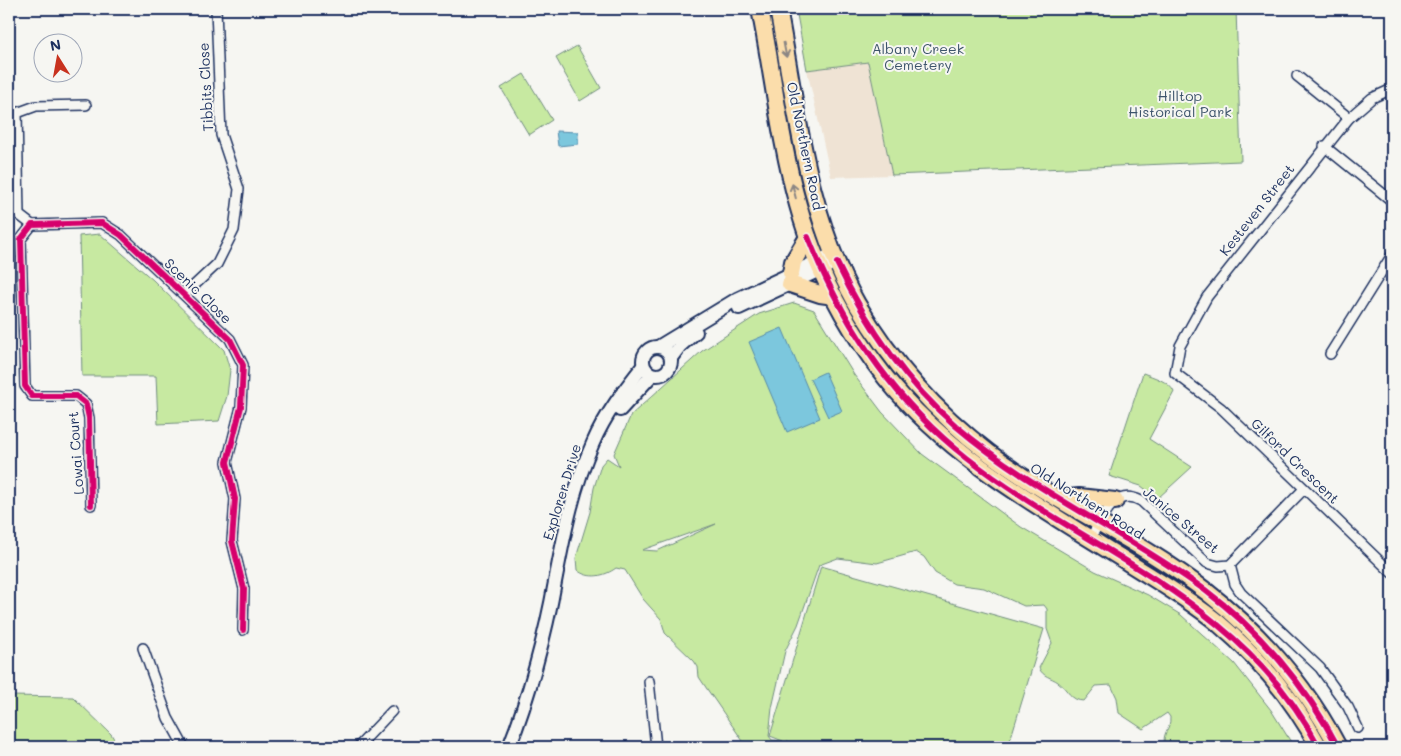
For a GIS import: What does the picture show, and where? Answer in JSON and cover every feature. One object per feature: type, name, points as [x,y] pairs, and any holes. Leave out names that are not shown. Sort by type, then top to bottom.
[{"type":"highway","name":"Old Northern Road","points":[[760,9],[793,188],[808,237],[834,296],[860,341],[886,377],[933,428],[990,474],[1178,593],[1234,638],[1286,696],[1319,747]]},
{"type":"highway","name":"Old Northern Road","points":[[778,9],[816,206],[835,258],[870,324],[892,357],[925,395],[955,425],[990,453],[1205,591],[1247,626],[1306,693],[1338,747]]},
{"type":"highway","points":[[808,237],[793,262],[790,278],[820,294],[834,296]]},
{"type":"highway","points":[[1060,499],[1079,497],[1115,501]]},
{"type":"street","name":"Tibbits Close","points":[[185,294],[217,264],[234,230],[239,190],[221,135],[216,9]]},
{"type":"street","points":[[1297,76],[1349,118]]},
{"type":"street","name":"Kesteven Street","points":[[1174,373],[1180,346],[1207,297],[1324,146],[1349,118],[1372,98],[1392,89]]},
{"type":"street","points":[[32,225],[19,216],[17,112],[36,106],[86,105]]},
{"type":"street","points":[[1324,146],[1392,200]]},
{"type":"street","name":"Scenic Close","points":[[32,225],[102,223],[121,235],[185,294],[230,340],[243,365],[242,407],[227,462],[235,499],[232,541],[244,589],[244,630]]},
{"type":"street","name":"Lowai Court","points":[[32,225],[21,239],[25,386],[32,396],[76,396],[86,404],[89,418],[91,505]]},
{"type":"street","points":[[1330,354],[1392,255]]},
{"type":"street","points":[[790,278],[702,328],[680,346],[671,358],[670,366],[665,373],[648,371],[644,354],[652,348],[658,347],[721,308],[835,258]]},
{"type":"street","points":[[658,347],[666,351],[671,358]]},
{"type":"street","name":"Explorer Drive","points":[[509,747],[527,694],[574,497],[593,442],[607,416],[648,371]]},
{"type":"street","name":"Gilford Crescent","points":[[1174,373],[1221,408],[1392,573]]},
{"type":"street","name":"Janice Street","points":[[1115,501],[1124,496],[1136,498],[1207,563],[1218,566],[1230,564],[1304,489]]},
{"type":"street","points":[[1090,539],[1115,501]]},
{"type":"street","points":[[1230,564],[1235,584],[1241,593],[1320,668],[1344,700],[1358,728]]},
{"type":"street","points":[[143,648],[168,718],[184,747]]},
{"type":"street","points":[[649,681],[656,747]]},
{"type":"street","points":[[358,747],[392,711]]},
{"type":"shaded area","points":[[868,62],[892,175],[831,177],[807,70]]},
{"type":"green space","points":[[796,9],[1236,9],[1241,161],[892,175],[868,62],[807,70]]},
{"type":"green space","points":[[577,46],[601,88],[580,101],[556,58]]},
{"type":"green space","points":[[524,74],[552,120],[529,135],[501,88]]},
{"type":"green space","points":[[100,234],[153,280],[224,350],[230,370],[227,396],[219,421],[158,424],[156,376],[82,376],[79,236]]},
{"type":"green space","points":[[794,303],[814,310],[854,375],[882,412],[922,454],[1021,527],[1095,571],[1148,595],[1181,615],[1234,663],[1271,710],[1294,747],[1165,747],[1164,738],[1170,721],[1167,713],[1143,729],[1119,713],[1117,698],[1111,685],[1096,686],[1084,701],[1079,700],[1072,697],[1058,682],[1041,671],[1039,668],[1052,643],[1047,629],[1047,609],[1044,605],[1024,606],[984,588],[954,584],[935,573],[924,557],[916,552],[877,563],[838,558],[819,565],[798,625],[785,651],[772,708],[769,736],[772,740],[783,741],[770,736],[821,566],[1044,629],[1008,747],[808,747],[787,741],[802,747],[747,747],[699,677],[698,667],[694,661],[665,633],[661,619],[643,599],[625,570],[616,568],[602,575],[587,575],[577,570],[576,558],[590,512],[594,488],[601,465],[607,458],[619,466],[614,454],[631,415],[702,351],[759,314]],"holes":[[[716,524],[657,551],[642,550]]]},
{"type":"green space","points":[[1143,373],[1165,382],[1174,392],[1149,439],[1192,467],[1158,498],[1141,486],[1109,476]]},
{"type":"green space","points":[[9,696],[73,697],[111,734],[119,747],[9,747]]},
{"type":"water","points":[[556,131],[578,132],[578,144],[558,146]]},
{"type":"water","points":[[782,328],[820,418],[787,432],[749,342]]},
{"type":"water","points":[[825,372],[842,411],[828,417],[810,379]]},
{"type":"cycle path","points":[[91,505],[89,418],[86,404],[76,396],[32,396],[25,386],[21,239],[32,225],[102,223],[121,235],[230,339],[243,365],[241,407],[227,462],[235,499],[232,541],[244,589],[243,630]]},
{"type":"cycle path","points":[[808,237],[837,300],[854,330],[894,386],[916,412],[967,458],[1015,492],[1161,583],[1206,616],[1249,653],[1287,696],[1319,747]]},
{"type":"cycle path","points":[[837,263],[848,286],[888,351],[937,409],[985,449],[1016,471],[1174,569],[1225,606],[1280,661],[1311,702],[1338,747]]},
{"type":"park label","name":"Albany Creek Cemetery","points":[[918,58]]},
{"type":"park label","name":"Hilltop Historical Park","points":[[1180,104]]}]
